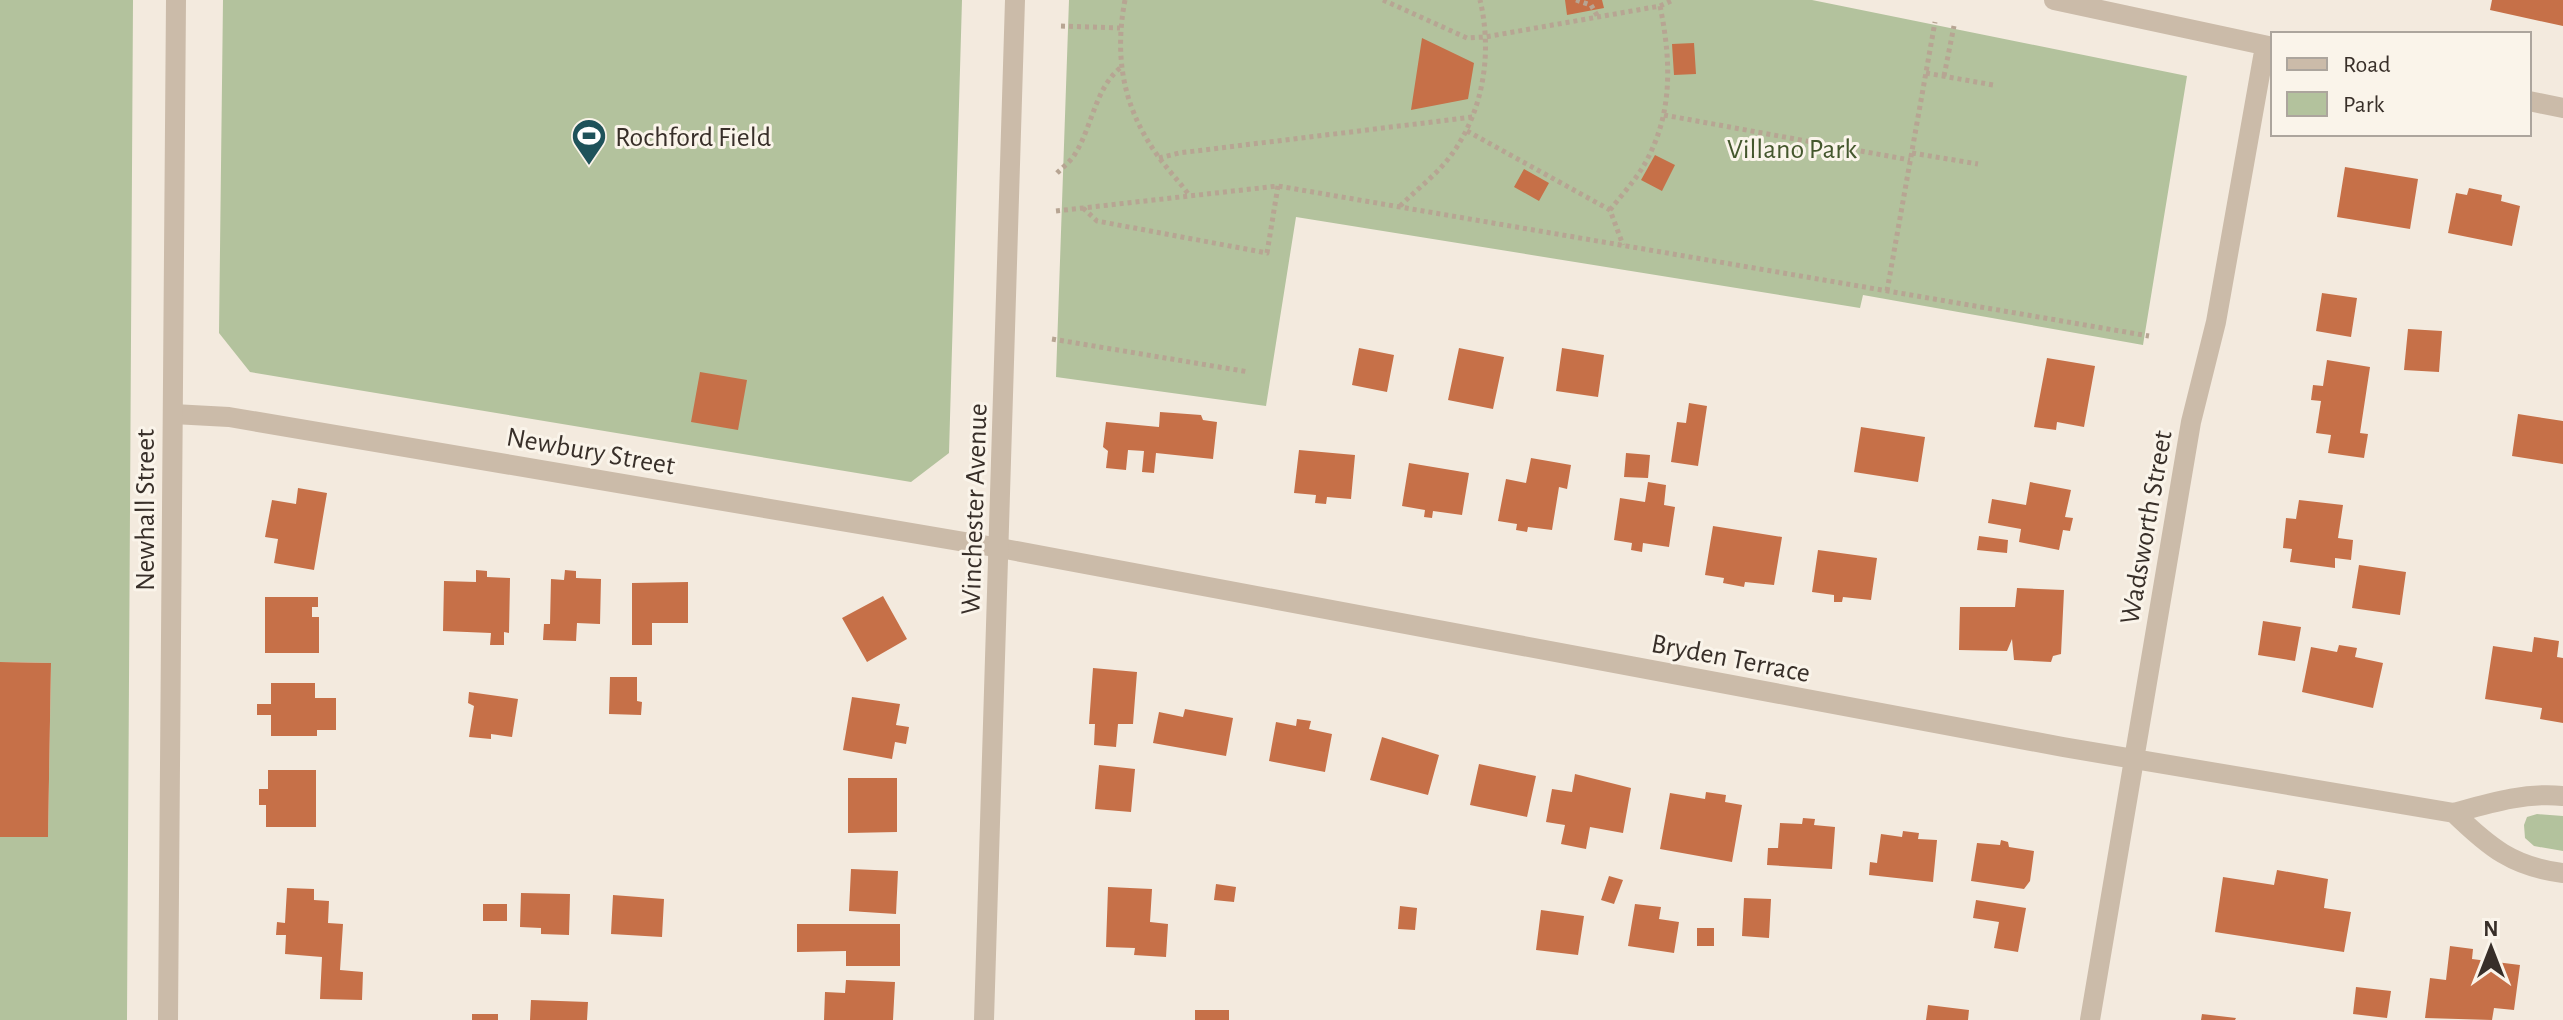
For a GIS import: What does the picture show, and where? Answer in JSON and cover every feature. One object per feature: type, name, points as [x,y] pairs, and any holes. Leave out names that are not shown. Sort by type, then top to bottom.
[{"type":"street","name":"Newhall Street","points":[[168,1020],[176,0]]},
{"type":"street","name":"Winchester Avenue","points":[[984,1020],[1015,0]]},
{"type":"street","points":[[2054,0],[2269,47]]},
{"type":"street","name":"Wadsworth Street","points":[[2090,1020],[2191,422],[2216,322],[2269,47]]},
{"type":"street","points":[[2531,101],[2563,108]]},
{"type":"street","name":"Newbury Street","points":[[173,414],[229,417],[1000,548]]},
{"type":"street","name":"Bryden Terrace","points":[[1000,548],[2134,759],[2454,813],[2498,801],[2543,794],[2563,796]]},
{"type":"street","points":[[2454,813],[2482,840],[2507,858],[2563,873]]},
{"type":"path","points":[[1125,0],[1120,28],[1120,68],[1126,96],[1140,129],[1190,196]]},
{"type":"path","points":[[1383,0],[1467,38],[1660,6],[1673,0]]},
{"type":"path","points":[[1400,207],[1448,159],[1473,117],[1481,90],[1485,37],[1480,0]]},
{"type":"path","points":[[1576,0],[1591,5],[1598,17]]},
{"type":"path","points":[[1610,210],[1641,171],[1664,115],[1669,82],[1668,47],[1660,6]]},
{"type":"path","points":[[1887,291],[1935,22]]},
{"type":"path","points":[[1061,26],[1120,28]]},
{"type":"path","points":[[1944,76],[1954,26]]},
{"type":"path","points":[[1057,173],[1074,157],[1106,84],[1120,68]]},
{"type":"path","points":[[1926,73],[1993,85]]},
{"type":"path","points":[[1664,115],[1911,156],[1978,164]]},
{"type":"path","points":[[1159,158],[1473,117]]},
{"type":"path","points":[[1467,131],[1610,210],[1623,245]]},
{"type":"path","points":[[1083,208],[1097,221],[1267,253],[1278,186]]},
{"type":"path","points":[[1056,211],[1278,186],[2149,336]]},
{"type":"path","points":[[1052,339],[1249,372]]},
{"type":"green space","points":[[0,0],[133,0],[127,1020],[0,1020],[0,837],[48,837],[51,663],[0,662]]},
{"type":"green space","name":"Rochford Field","points":[[223,0],[962,0],[949,453],[911,482],[250,372],[219,333]]},
{"type":"green space","name":"Villano Park","points":[[1069,0],[1812,0],[2187,76],[2143,345],[1863,295],[1860,308],[1296,217],[1266,406],[1056,377]]},
{"type":"green space","points":[[2537,814],[2563,816],[2563,851],[2534,846],[2525,838],[2527,817]]},
{"type":"building","points":[[1565,0],[1602,0],[1604,8],[1567,15]]},
{"type":"building","points":[[2492,0],[2563,0],[2563,26],[2490,10]]},
{"type":"building","points":[[1422,38],[1474,63],[1468,99],[1411,110]]},
{"type":"building","points":[[1694,43],[1696,74],[1674,75],[1672,44]]},
{"type":"building","points":[[1655,155],[1675,165],[1662,191],[1641,180]]},
{"type":"building","points":[[2345,167],[2418,179],[2410,229],[2337,217]]},
{"type":"building","points":[[1524,169],[1549,183],[1539,201],[1514,187]]},
{"type":"building","points":[[2469,188],[2502,195],[2501,201],[2520,206],[2512,246],[2448,233],[2456,193],[2467,195]]},
{"type":"building","points":[[2322,293],[2357,298],[2351,337],[2316,331]]},
{"type":"building","points":[[2408,329],[2442,331],[2439,372],[2404,370]]},
{"type":"building","points":[[1359,348],[1394,355],[1387,392],[1352,385]]},
{"type":"building","points":[[1459,348],[1504,357],[1493,409],[1448,400]]},
{"type":"building","points":[[1562,348],[1604,355],[1598,397],[1556,391]]},
{"type":"building","points":[[2047,358],[2095,366],[2084,427],[2057,422],[2056,430],[2034,427]]},
{"type":"building","points":[[2327,360],[2370,367],[2360,433],[2368,434],[2364,458],[2328,453],[2331,435],[2316,433],[2321,401],[2311,400],[2313,385],[2323,386]]},
{"type":"building","points":[[700,372],[747,380],[738,430],[691,422]]},
{"type":"building","points":[[1689,403],[1707,406],[1698,466],[1671,462],[1677,422],[1686,423]]},
{"type":"building","points":[[1160,412],[1201,415],[1203,420],[1217,422],[1213,459],[1156,453],[1154,473],[1142,472],[1144,451],[1128,450],[1126,470],[1106,468],[1108,451],[1103,447],[1106,422],[1159,427]]},
{"type":"building","points":[[2518,414],[2563,421],[2563,464],[2512,456]]},
{"type":"building","points":[[1861,427],[1925,437],[1918,482],[1854,472]]},
{"type":"building","points":[[1299,450],[1355,455],[1351,499],[1327,497],[1326,504],[1315,503],[1316,495],[1294,493]]},
{"type":"building","points":[[1626,453],[1650,455],[1648,478],[1624,477]]},
{"type":"building","points":[[1531,458],[1571,465],[1567,489],[1559,487],[1552,530],[1528,527],[1527,532],[1516,530],[1517,524],[1498,521],[1506,479],[1526,483]]},
{"type":"building","points":[[1409,463],[1469,473],[1462,515],[1433,511],[1432,518],[1424,517],[1425,510],[1402,506]]},
{"type":"building","points":[[1648,482],[1666,485],[1664,505],[1675,507],[1669,547],[1643,543],[1642,552],[1631,550],[1632,543],[1614,540],[1620,498],[1645,502]]},
{"type":"building","points":[[2030,482],[2071,490],[2065,517],[2073,518],[2070,531],[2063,530],[2059,550],[2019,542],[2021,529],[1988,523],[1992,499],[2026,505]]},
{"type":"building","points":[[298,488],[327,493],[314,570],[274,563],[278,539],[265,537],[272,500],[296,504]]},
{"type":"building","points":[[2299,500],[2343,505],[2338,538],[2353,540],[2351,560],[2335,558],[2335,568],[2290,562],[2292,549],[2283,548],[2286,518],[2296,519]]},
{"type":"building","points":[[1713,526],[1782,537],[1774,585],[1745,582],[1744,587],[1723,583],[1724,578],[1705,575]]},
{"type":"building","points":[[1979,536],[2008,540],[2007,553],[1977,550]]},
{"type":"building","points":[[1818,550],[1877,558],[1871,600],[1843,597],[1842,602],[1834,602],[1834,595],[1812,592]]},
{"type":"building","points":[[2359,565],[2406,572],[2400,615],[2352,608]]},
{"type":"building","points":[[476,570],[487,571],[487,577],[510,578],[509,633],[504,632],[504,645],[490,645],[491,633],[443,631],[444,581],[476,582]]},
{"type":"building","points":[[565,570],[576,571],[576,578],[601,579],[600,624],[577,623],[576,641],[543,640],[544,624],[550,624],[551,579],[564,580]]},
{"type":"building","points":[[688,582],[688,623],[652,623],[652,645],[632,645],[632,583]]},
{"type":"building","points":[[2017,588],[2064,590],[2061,654],[2053,656],[2051,662],[2014,660],[2012,639],[2007,651],[1959,650],[1960,607],[2015,607]]},
{"type":"building","points":[[883,596],[907,639],[867,662],[842,618]]},
{"type":"building","points":[[265,597],[318,597],[318,607],[312,607],[312,617],[319,617],[319,653],[265,653]]},
{"type":"building","points":[[2263,621],[2301,627],[2295,661],[2258,655]]},
{"type":"building","points":[[2534,637],[2559,641],[2557,657],[2563,658],[2563,723],[2540,719],[2542,708],[2485,699],[2493,646],[2532,652]]},
{"type":"building","points":[[2339,645],[2357,648],[2355,657],[2383,663],[2373,708],[2302,692],[2311,647],[2337,652]]},
{"type":"building","points":[[0,662],[51,663],[48,837],[0,837]]},
{"type":"building","points":[[1093,668],[1137,672],[1133,724],[1118,724],[1116,747],[1094,745],[1095,724],[1089,724]]},
{"type":"building","points":[[610,677],[637,677],[637,701],[642,702],[641,715],[609,714]]},
{"type":"building","points":[[271,683],[315,683],[315,698],[336,698],[336,730],[317,730],[317,736],[271,736],[271,715],[257,715],[257,704],[271,704]]},
{"type":"building","points":[[469,692],[518,699],[512,737],[491,734],[491,739],[469,737],[474,706],[468,703]]},
{"type":"building","points":[[852,697],[900,704],[896,725],[909,727],[906,744],[895,742],[892,759],[843,750]]},
{"type":"building","points":[[1185,709],[1233,718],[1226,756],[1153,743],[1159,712],[1183,717]]},
{"type":"building","points":[[1297,719],[1311,721],[1309,729],[1332,734],[1325,772],[1269,761],[1276,722],[1296,726]]},
{"type":"building","points":[[1382,737],[1439,755],[1428,795],[1370,780]]},
{"type":"building","points":[[1479,764],[1536,776],[1527,817],[1470,805]]},
{"type":"building","points":[[1099,765],[1135,769],[1131,812],[1095,809]]},
{"type":"building","points":[[268,770],[316,770],[316,827],[266,827],[266,805],[259,805],[259,789],[268,789]]},
{"type":"building","points":[[1575,774],[1631,788],[1623,833],[1590,827],[1586,849],[1561,844],[1565,825],[1546,822],[1552,789],[1572,792]]},
{"type":"building","points":[[848,778],[897,778],[897,832],[848,833]]},
{"type":"building","points":[[1706,792],[1726,795],[1725,802],[1742,805],[1732,862],[1660,849],[1670,793],[1705,799]]},
{"type":"building","points":[[1803,818],[1815,819],[1814,825],[1835,827],[1832,869],[1767,865],[1768,848],[1778,848],[1780,823],[1802,824]]},
{"type":"building","points":[[1903,831],[1919,833],[1918,839],[1937,840],[1933,882],[1869,875],[1870,862],[1877,863],[1881,834],[1902,837]]},
{"type":"building","points":[[2001,840],[2008,842],[2009,847],[2034,851],[2030,881],[2024,889],[1971,881],[1977,843],[2000,845]]},
{"type":"building","points":[[851,869],[898,871],[896,914],[849,911]]},
{"type":"building","points":[[2277,870],[2328,879],[2324,908],[2351,912],[2344,952],[2215,932],[2223,877],[2274,885]]},
{"type":"building","points":[[1609,876],[1623,880],[1614,904],[1601,900]]},
{"type":"building","points":[[1216,884],[1236,887],[1234,902],[1214,900]]},
{"type":"building","points":[[1108,887],[1152,889],[1150,922],[1168,924],[1166,957],[1134,955],[1135,948],[1106,947]]},
{"type":"building","points":[[287,888],[314,889],[314,900],[329,901],[328,923],[343,924],[340,970],[363,972],[362,1000],[320,999],[322,957],[285,954],[286,935],[276,935],[277,922],[285,923]]},
{"type":"building","points":[[521,893],[570,894],[569,935],[541,934],[541,928],[520,927]]},
{"type":"building","points":[[613,895],[664,899],[662,937],[611,934]]},
{"type":"building","points":[[1744,898],[1771,899],[1769,938],[1742,936]]},
{"type":"building","points":[[1976,900],[2026,908],[2018,952],[1994,948],[1999,922],[1973,918]]},
{"type":"building","points":[[483,904],[507,904],[507,921],[483,921]]},
{"type":"building","points":[[1635,904],[1661,907],[1659,919],[1679,922],[1674,953],[1628,946]]},
{"type":"building","points":[[1400,906],[1417,908],[1415,930],[1398,929]]},
{"type":"building","points":[[1541,910],[1584,916],[1578,955],[1536,950]]},
{"type":"building","points":[[797,924],[900,924],[900,966],[846,966],[846,951],[797,952]]},
{"type":"building","points":[[1697,928],[1714,928],[1714,946],[1697,946]]},
{"type":"building","points":[[2450,946],[2473,949],[2472,959],[2520,965],[2514,1010],[2494,1008],[2492,1020],[2425,1018],[2430,978],[2446,980]]},
{"type":"building","points":[[846,980],[895,982],[893,1020],[824,1020],[825,992],[845,993]]},
{"type":"building","points":[[2356,987],[2391,991],[2387,1018],[2353,1014]]},
{"type":"building","points":[[531,1000],[588,1002],[587,1020],[530,1020]]},
{"type":"building","points":[[1928,1005],[1969,1010],[1968,1020],[1926,1020]]},
{"type":"building","points":[[1195,1010],[1229,1010],[1229,1020],[1195,1020]]},
{"type":"building","points":[[472,1014],[498,1014],[498,1020],[472,1020]]},
{"type":"building","points":[[2202,1014],[2236,1018],[2201,1020]]},
{"type":"place","name":"Rochford Field","points":[[589,167]]}]
